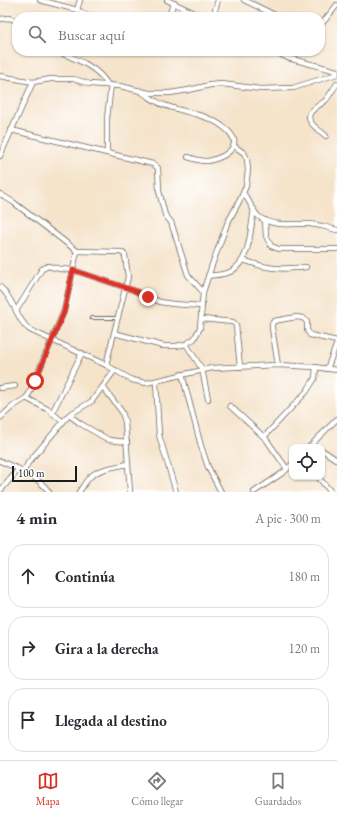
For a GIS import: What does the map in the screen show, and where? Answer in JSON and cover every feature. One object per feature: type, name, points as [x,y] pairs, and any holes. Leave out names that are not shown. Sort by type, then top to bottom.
[{"type":"street","points":[[40,0],[81,12]]},
{"type":"street","points":[[77,10],[80,0]]},
{"type":"street","points":[[167,0],[193,12]]},
{"type":"street","points":[[214,12],[218,0]]},
{"type":"street","points":[[244,0],[269,12]]},
{"type":"street","points":[[170,12],[174,3]]},
{"type":"street","points":[[325,20],[337,5]]},
{"type":"street","points":[[0,19],[12,19]]},
{"type":"street","points":[[68,56],[83,62],[103,76],[109,85],[107,153]]},
{"type":"street","points":[[284,56],[337,72]]},
{"type":"street","points":[[0,76],[33,82],[65,78],[90,84],[109,85],[149,93],[170,93],[222,84],[260,89],[293,88],[337,72]]},
{"type":"street","points":[[0,156],[33,82]]},
{"type":"street","points":[[326,136],[310,122],[310,113],[324,102],[337,84]]},
{"type":"street","points":[[140,91],[163,105],[194,113],[211,120],[227,129],[233,136],[234,146],[231,151],[211,161],[201,161],[188,157]]},
{"type":"street","points":[[11,130],[153,164],[158,168],[159,191],[165,214],[171,222],[188,275],[203,292]]},
{"type":"street","points":[[114,333],[163,346],[186,344],[194,339],[200,328],[202,319],[203,292],[208,276],[227,224],[243,193],[248,170],[247,159],[244,153],[234,146]]},
{"type":"street","points":[[243,193],[247,197],[257,215],[275,224],[322,225],[337,230]]},
{"type":"street","points":[[0,194],[13,202],[77,251],[121,252],[125,255],[128,277],[106,365]]},
{"type":"street","points":[[208,276],[224,274],[231,271],[241,263],[246,255],[254,210]]},
{"type":"street","points":[[265,220],[266,236],[271,246],[279,249],[337,249]]},
{"type":"street","points":[[0,418],[29,394],[64,312],[77,251]]},
{"type":"street","points":[[243,260],[270,269],[306,267]]},
{"type":"street","points":[[16,311],[42,269],[48,266],[73,270],[126,288],[160,302],[202,306]]},
{"type":"street","points":[[0,287],[3,289],[24,326],[52,341],[82,353],[132,380],[146,383],[156,382],[182,374],[212,368],[278,365],[316,367],[337,370]]},
{"type":"street","points":[[278,365],[272,324],[274,321],[296,317],[303,318],[307,322],[307,330],[310,335],[337,342],[327,369]]},
{"type":"street","points":[[202,319],[233,322],[236,325],[240,367]]},
{"type":"street","points":[[186,344],[202,369],[208,399]]},
{"type":"street","points":[[52,413],[82,353]]},
{"type":"street","points":[[264,437],[307,391],[315,378],[316,367]]},
{"type":"street","points":[[24,471],[28,463],[69,415],[92,401],[115,370]]},
{"type":"street","points":[[182,374],[201,446],[208,467],[221,492]]},
{"type":"street","points":[[156,382],[159,435],[176,492]]},
{"type":"street","points":[[0,388],[15,386]]},
{"type":"street","points":[[103,388],[122,412],[125,422],[130,492]]},
{"type":"street","points":[[26,398],[52,413],[63,422]]},
{"type":"street","points":[[230,406],[264,437],[287,469],[254,492]]},
{"type":"street","points":[[69,415],[81,424],[109,440],[127,442]]},
{"type":"street","points":[[311,444],[337,419]]},
{"type":"street","points":[[325,452],[337,460]]},
{"type":"street","points":[[0,461],[24,471],[37,479],[49,492]]},
{"type":"street","points":[[79,492],[88,478],[94,474],[103,470],[128,464]]},
{"type":"street","points":[[0,491],[19,469]]},
{"type":"street","points":[[321,480],[331,492]]},
{"type":"lane","points":[[91,318],[118,318]]},
{"type":"route","points":[[35,381],[64,312],[73,270],[133,290],[148,297]]}]
